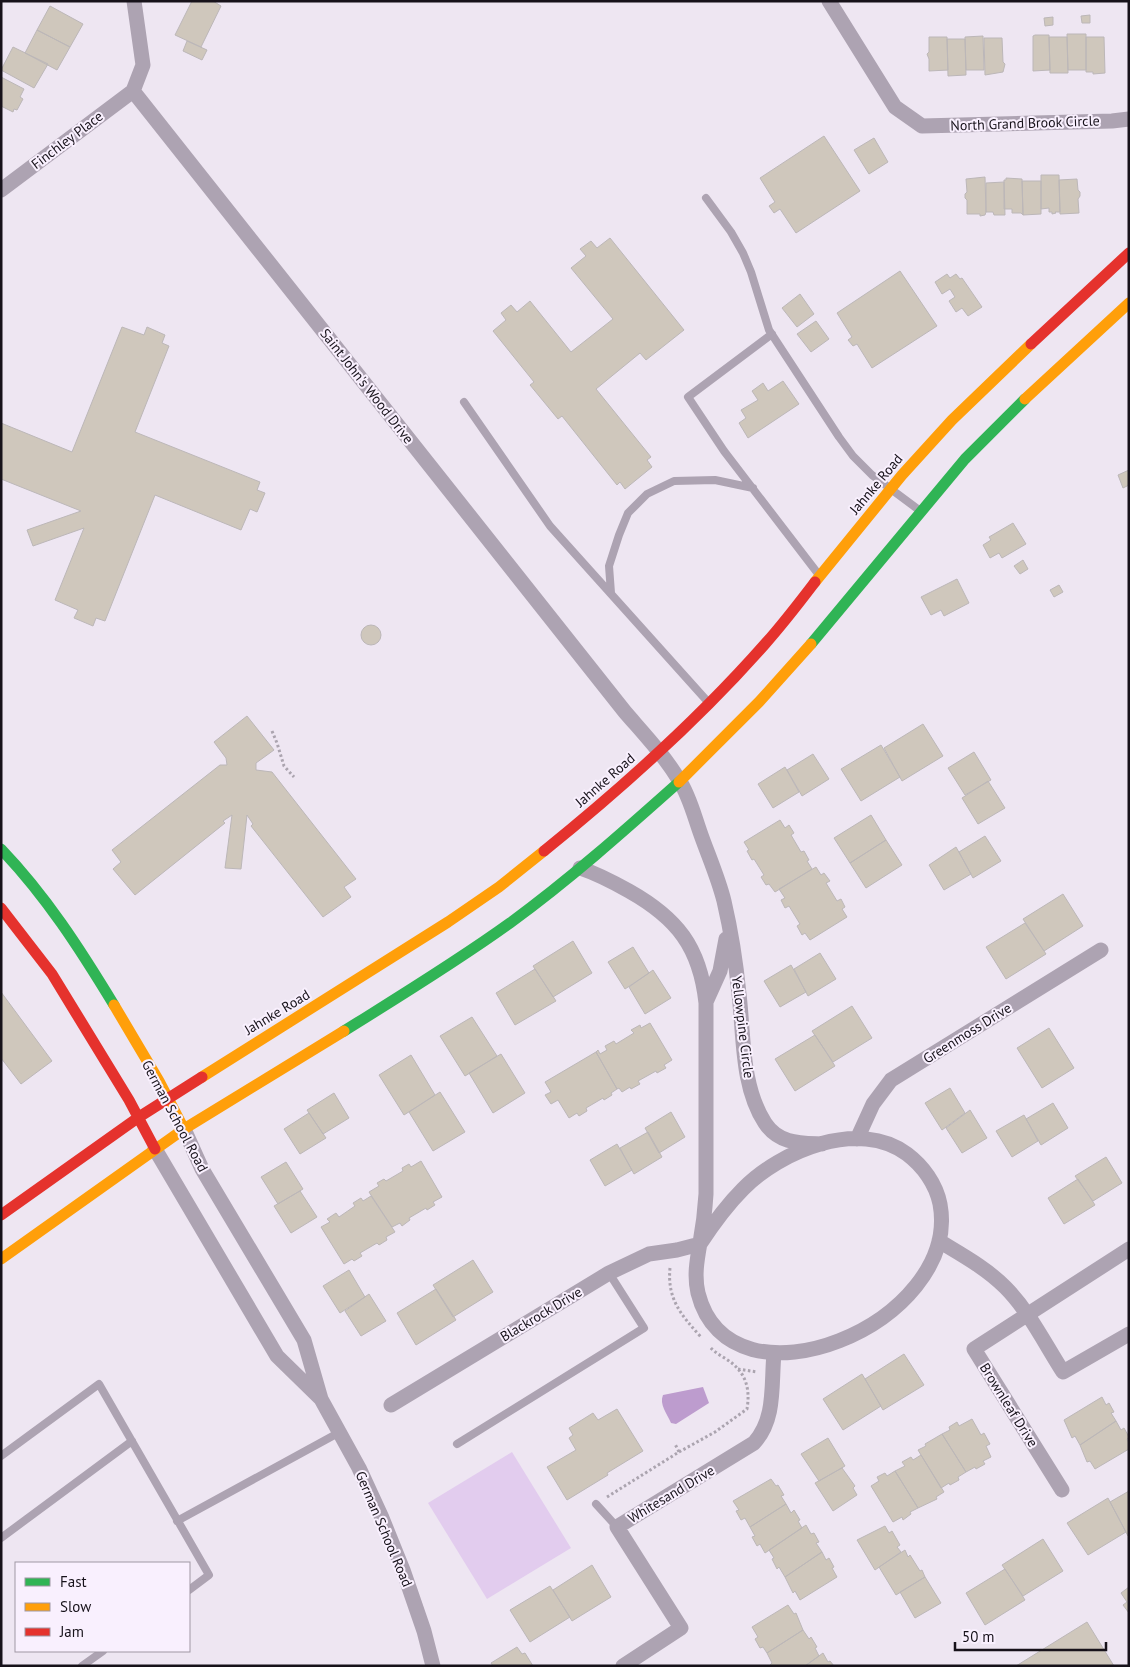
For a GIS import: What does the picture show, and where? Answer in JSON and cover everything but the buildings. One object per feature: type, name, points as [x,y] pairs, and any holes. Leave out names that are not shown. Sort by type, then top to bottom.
[{"type":"main road","name":"Jahnke Road","points":[[1,1214],[169,1097],[448,922],[499,887],[610,797],[709,703],[765,644],[891,489],[965,407],[1129,253]]},
{"type":"main road","points":[[1,1259],[155,1149],[455,961],[511,922],[612,842],[680,781],[759,702],[805,651],[965,459],[989,434],[1129,303]]},
{"type":"main road","name":"German School Road","points":[[1,849],[33,885],[74,938],[169,1097],[184,1130]]},
{"type":"main road","name":"German School Road","points":[[1,908],[52,974],[139,1117],[155,1149]]},
{"type":"street","points":[[133,91],[143,65],[134,1]]},
{"type":"street","name":"North Grand Brook Circle","points":[[829,1],[895,107],[922,126],[1129,119]]},
{"type":"street","name":"Finchley Place","points":[[1,190],[133,91]]},
{"type":"street","name":"Saint John's Wood Drive","points":[[133,91],[625,712],[659,752]]},
{"type":"street","name":"Yellowpine Circle","points":[[580,868],[594,872],[630,891],[669,918],[686,940],[696,958],[702,975],[706,1003],[706,1194],[696,1261],[696,1279],[699,1294],[709,1317],[718,1329],[739,1345],[774,1354],[822,1346],[855,1335],[879,1321],[901,1303],[930,1266],[939,1241],[941,1218],[938,1195],[925,1172],[915,1160],[902,1150],[886,1142],[872,1139],[857,1139],[822,1144],[799,1143],[779,1138],[771,1131],[760,1113],[750,1086],[744,1050],[739,993],[728,925],[718,883],[690,803],[680,781],[659,752]]},
{"type":"street","name":"Yellowpine Circle","points":[[706,1003],[720,971],[728,925]]},
{"type":"street","name":"Greenmoss Drive","points":[[857,1139],[873,1104],[891,1080],[1101,950]]},
{"type":"street","name":"German School Road","points":[[184,1130],[202,1168],[304,1340],[321,1399],[359,1468],[403,1570],[424,1631],[433,1666]]},
{"type":"street","name":"Yellowpine Circle","points":[[700,1244],[723,1211],[754,1179],[794,1154],[822,1144]]},
{"type":"street","name":"German School Road","points":[[155,1149],[277,1356],[321,1399]]},
{"type":"street","points":[[939,1241],[968,1258],[1007,1288],[1027,1314],[1063,1372],[1129,1334]]},
{"type":"street","name":"Blackrock Drive","points":[[391,1405],[609,1273],[649,1254],[700,1244]]},
{"type":"street","name":"Brownleaf Drive","points":[[1062,1490],[974,1349],[1129,1250]]},
{"type":"street","name":"Whitesand Drive","points":[[623,1666],[681,1628],[617,1527],[754,1443],[762,1434],[769,1417],[774,1354]]},
{"type":"lane","points":[[706,198],[731,232],[743,253],[772,334],[838,437],[872,476],[920,511]]},
{"type":"lane","points":[[772,334],[688,397],[724,451],[820,576]]},
{"type":"lane","points":[[464,402],[550,526],[709,703]]},
{"type":"lane","points":[[611,593],[609,566],[619,535],[628,513],[647,494],[674,481],[715,480],[753,488]]},
{"type":"lane","points":[[456,1444],[644,1328],[609,1273]]},
{"type":"lane","points":[[1,1456],[99,1384],[209,1575],[190,1589]]},
{"type":"lane","points":[[177,1521],[340,1432]]},
{"type":"lane","points":[[1,1538],[132,1441]]},
{"type":"lane","points":[[596,1504],[617,1527]]},
{"type":"lane","points":[[82,1666],[102,1652]]},
{"type":"path","points":[[272,732],[284,766],[294,777]]},
{"type":"path","points":[[596,1504],[714,1432],[747,1409],[749,1400],[746,1383],[742,1374],[733,1364],[713,1350],[683,1317],[674,1302],[669,1282],[671,1264],[677,1250]]},
{"type":"path","points":[[675,1444],[679,1452]]},
{"type":"shaded area","points":[[703,1387],[709,1403],[676,1424],[671,1423],[663,1405],[663,1395]]},
{"type":"shaded area","points":[[512,1452],[571,1548],[487,1599],[428,1503]]},
{"type":"traffic: fast","points":[[811,644],[965,459],[1025,399]]},
{"type":"traffic: fast","points":[[344,1031],[449,965],[532,907],[617,837],[679,782]]},
{"type":"traffic: fast","points":[[1,849],[48,904],[114,1005]]},
{"type":"traffic: slow","points":[[1025,399],[1129,303]]},
{"type":"traffic: slow","points":[[815,582],[902,475],[952,420],[1031,344]]},
{"type":"traffic: slow","points":[[679,782],[759,702],[811,644]]},
{"type":"traffic: slow","points":[[202,1077],[448,922],[499,887],[544,851]]},
{"type":"traffic: slow","points":[[114,1005],[159,1081],[184,1129]]},
{"type":"traffic: slow","points":[[1,1259],[184,1129],[344,1031]]},
{"type":"traffic: jam","points":[[1031,344],[1129,253]]},
{"type":"traffic: jam","points":[[544,851],[631,778],[687,726],[740,672],[772,636],[815,582]]},
{"type":"traffic: jam","points":[[1,908],[52,974],[129,1100],[155,1149]]},
{"type":"traffic: jam","points":[[1,1215],[139,1117],[202,1077]]}]
